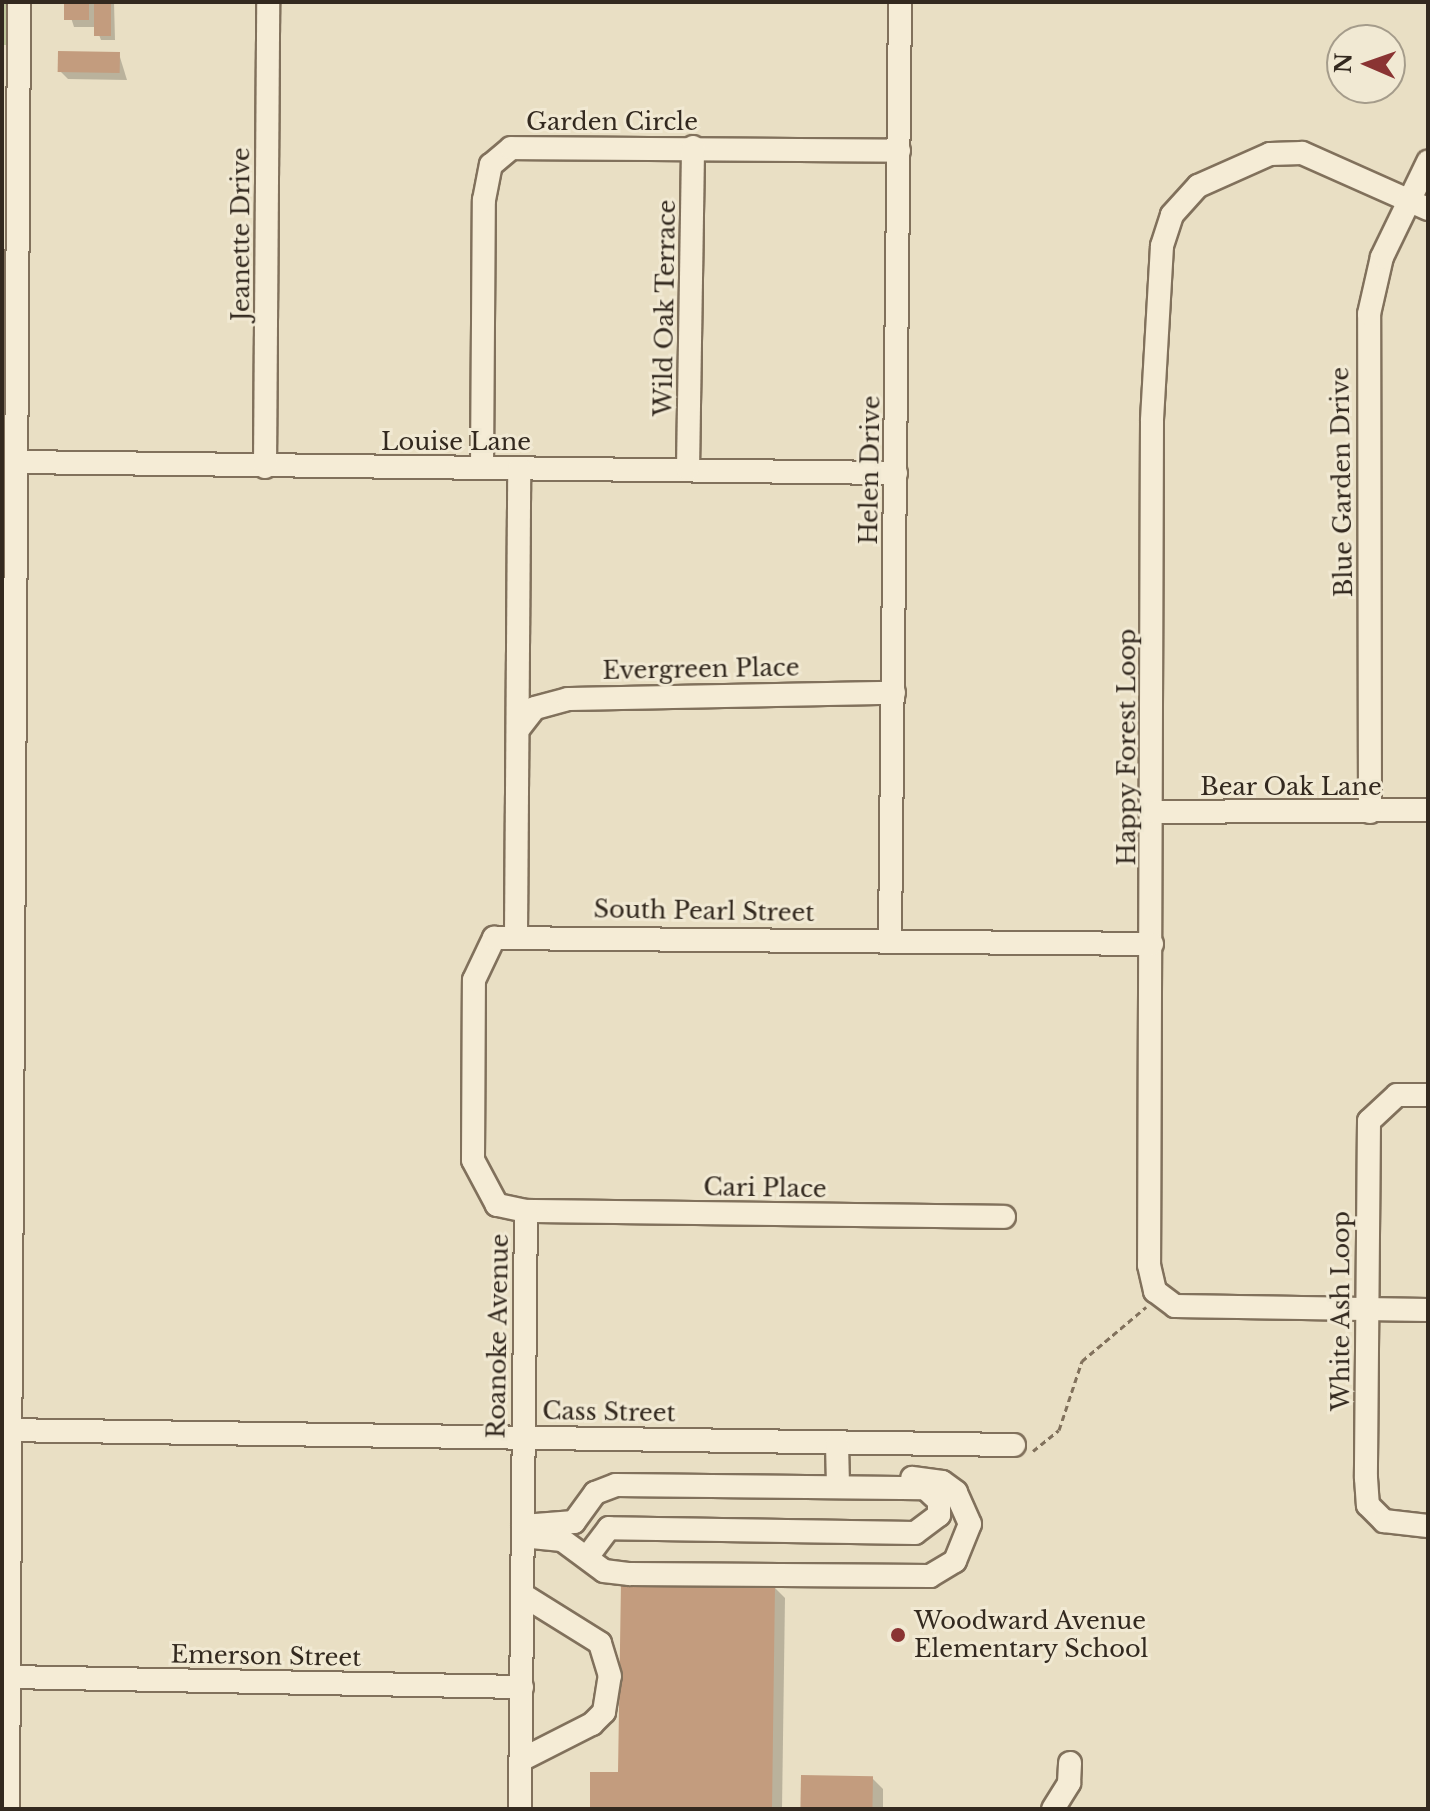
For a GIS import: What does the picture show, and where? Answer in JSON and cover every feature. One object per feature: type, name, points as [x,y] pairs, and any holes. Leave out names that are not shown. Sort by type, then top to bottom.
[{"type":"street","points":[[8,1809],[8,673],[16,462],[9,421],[10,173],[19,2]]},
{"type":"street","name":"Jeanette Drive","points":[[265,467],[268,2]]},
{"type":"street","name":"Helen Drive","points":[[890,939],[900,2]]},
{"type":"street","name":"Garden Circle","points":[[482,467],[484,200],[491,165],[511,148],[537,144],[899,151]]},
{"type":"street","name":"Wild Oak Terrace","points":[[688,469],[693,147]]},
{"type":"street","name":"Happy Forest Loop","points":[[1420,204],[1302,153],[1270,154],[1198,186],[1172,215],[1156,276],[1155,812],[1149,1265],[1155,1291],[1175,1306],[1210,1311],[1428,1310]]},
{"type":"street","name":"Blue Garden Drive","points":[[1370,812],[1369,314],[1382,257],[1420,204],[1428,162]]},
{"type":"street","name":"Louise Lane","points":[[16,462],[896,473]]},
{"type":"street","points":[[516,935],[520,727],[514,680],[519,468]]},
{"type":"street","name":"Evergreen Place","points":[[520,727],[535,708],[568,699],[894,693]]},
{"type":"street","name":"Bear Oak Lane","points":[[1155,812],[1428,810]]},
{"type":"street","name":"South Pearl Street","points":[[516,935],[1152,944]]},
{"type":"street","name":"Roanoke Avenue","points":[[516,935],[494,938],[474,980],[473,1160],[497,1205],[526,1211],[520,1809]]},
{"type":"street","name":"White Ash Loop","points":[[1428,1095],[1397,1095],[1369,1121],[1368,1309],[1368,1505],[1384,1521],[1428,1526]]},
{"type":"street","name":"Cari Place","points":[[526,1211],[1004,1217]]},
{"type":"street","name":"Cass Street","points":[[6,1430],[1014,1445]]},
{"type":"street","points":[[837,1444],[838,1480]]},
{"type":"street","points":[[589,1555],[609,1528],[915,1533],[939,1515],[939,1501],[925,1488],[838,1480]]},
{"type":"street","points":[[838,1480],[942,1482],[964,1503],[967,1542],[955,1561],[930,1576],[630,1574],[604,1571],[589,1555],[562,1540],[523,1531],[574,1522],[595,1493],[616,1485],[838,1480]]},
{"type":"street","points":[[521,1760],[592,1724],[604,1712],[610,1676],[600,1643],[523,1595]]},
{"type":"street","name":"Emerson Street","points":[[9,1677],[522,1687]]},
{"type":"street","points":[[1053,1809],[1069,1783],[1070,1763]]},
{"type":"path","points":[[1014,1445],[1039,1451],[1050,1441],[1082,1361],[1147,1307]]},
{"type":"green space","points":[[2,2],[9,2],[9,45],[2,45]]},
{"type":"building","points":[[64,2],[89,2],[89,20],[64,20]]},
{"type":"building","points":[[94,2],[111,2],[111,36],[94,36]]},
{"type":"building","points":[[58,51],[120,52],[120,73],[58,72]]},
{"type":"building","points":[[621,1583],[775,1585],[772,1809],[590,1809],[590,1772],[618,1772]]},
{"type":"building","points":[[801,1775],[873,1776],[872,1809],[800,1809]]},
{"type":"place","name":"Woodward Avenue Elementary School","points":[[898,1635]]}]
